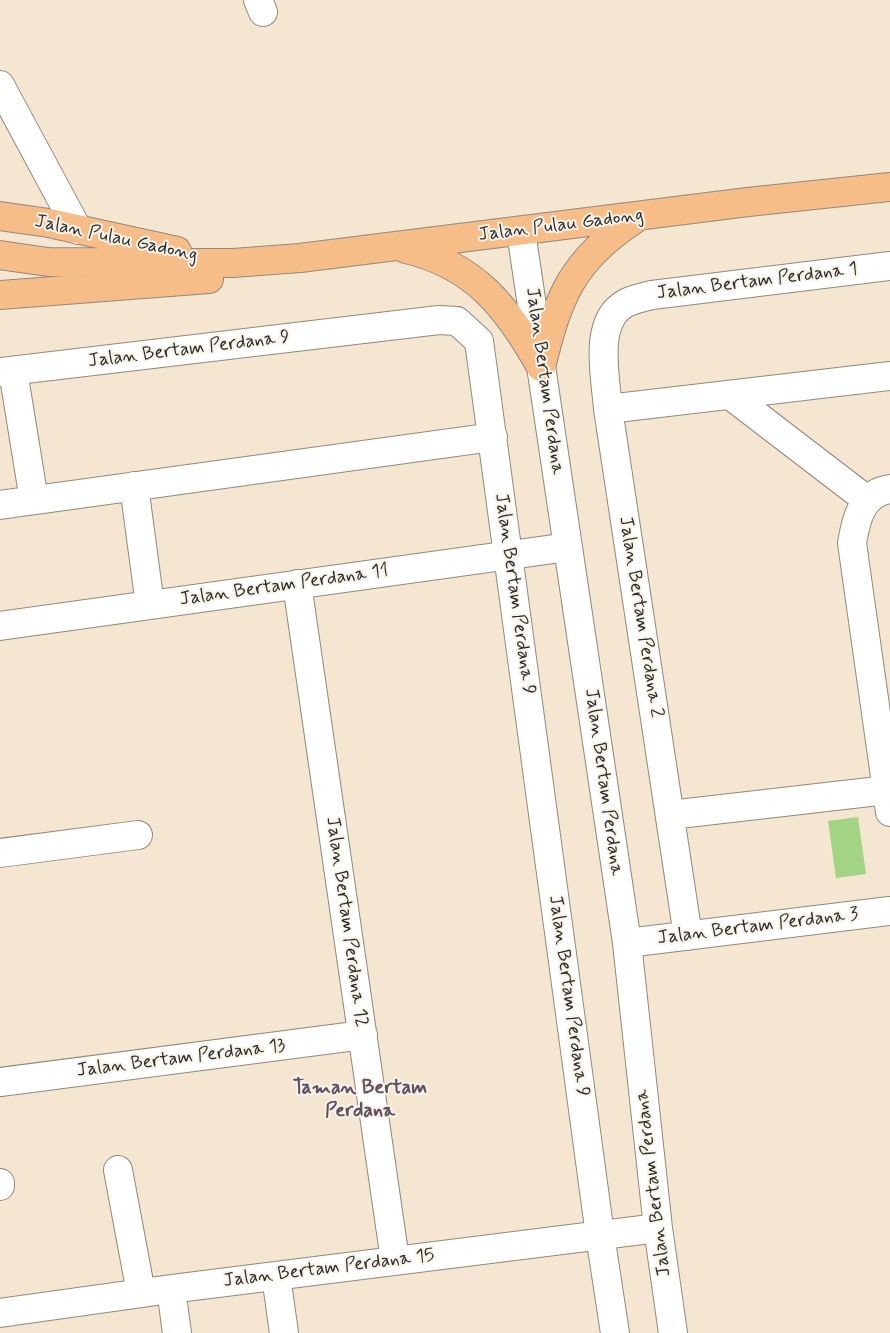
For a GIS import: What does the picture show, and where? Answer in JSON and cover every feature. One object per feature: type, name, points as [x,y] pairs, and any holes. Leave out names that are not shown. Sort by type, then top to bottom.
[{"type":"main road","name":"Jalan Pulau Gadong","points":[[0,255],[48,262],[233,263],[300,258],[521,232],[748,202],[890,187]]},
{"type":"main road","name":"Jalan Pulau Gadong","points":[[0,216],[78,230],[233,263]]},
{"type":"main road","points":[[542,367],[558,306],[570,283],[583,263],[600,244],[638,217]]},
{"type":"main road","points":[[398,246],[439,259],[475,280],[492,294],[519,329],[542,367]]},
{"type":"main road","points":[[0,295],[236,277],[300,258]]},
{"type":"street","points":[[0,85],[78,230]]},
{"type":"street","name":"Jalan Bertam Perdana","points":[[521,232],[627,943],[658,1228],[673,1333]]},
{"type":"street","name":"Jalan Bertam Perdana 1","points":[[625,304],[652,295],[890,266]]},
{"type":"street","name":"Jalan Bertam Perdana 2","points":[[625,304],[615,312],[603,341],[608,409],[688,936]]},
{"type":"street","name":"Jalan Bertam Perdana 9","points":[[7,372],[439,320],[457,321],[479,341],[600,1235],[615,1333]]},
{"type":"street","points":[[7,372],[34,500]]},
{"type":"street","points":[[608,409],[890,376]]},
{"type":"street","points":[[670,815],[888,801],[883,709],[852,543],[871,502],[730,395]]},
{"type":"street","points":[[0,505],[493,437]]},
{"type":"street","points":[[134,486],[150,605]]},
{"type":"street","name":"Jalan Bertam Perdana 11","points":[[0,626],[568,547]]},
{"type":"street","name":"Jalan Bertam Perdana 12","points":[[297,584],[395,1260]]},
{"type":"street","points":[[0,853],[138,835]]},
{"type":"street","name":"Jalan Bertam Perdana 3","points":[[627,943],[890,911]]},
{"type":"street","name":"Jalan Bertam Perdana 13","points":[[0,1082],[363,1035]]},
{"type":"street","points":[[118,1170],[141,1293]]},
{"type":"street","name":"Jalan Bertam Perdana 15","points":[[0,1313],[395,1260],[658,1228]]},
{"type":"street","points":[[276,1276],[284,1333]]},
{"type":"street","points":[[171,1289],[177,1333]]},
{"type":"green space","points":[[858,817],[866,874],[836,878],[828,821]]},
{"type":"district","name":"Taman Bertam Perdana","points":[[360,1100]]}]
